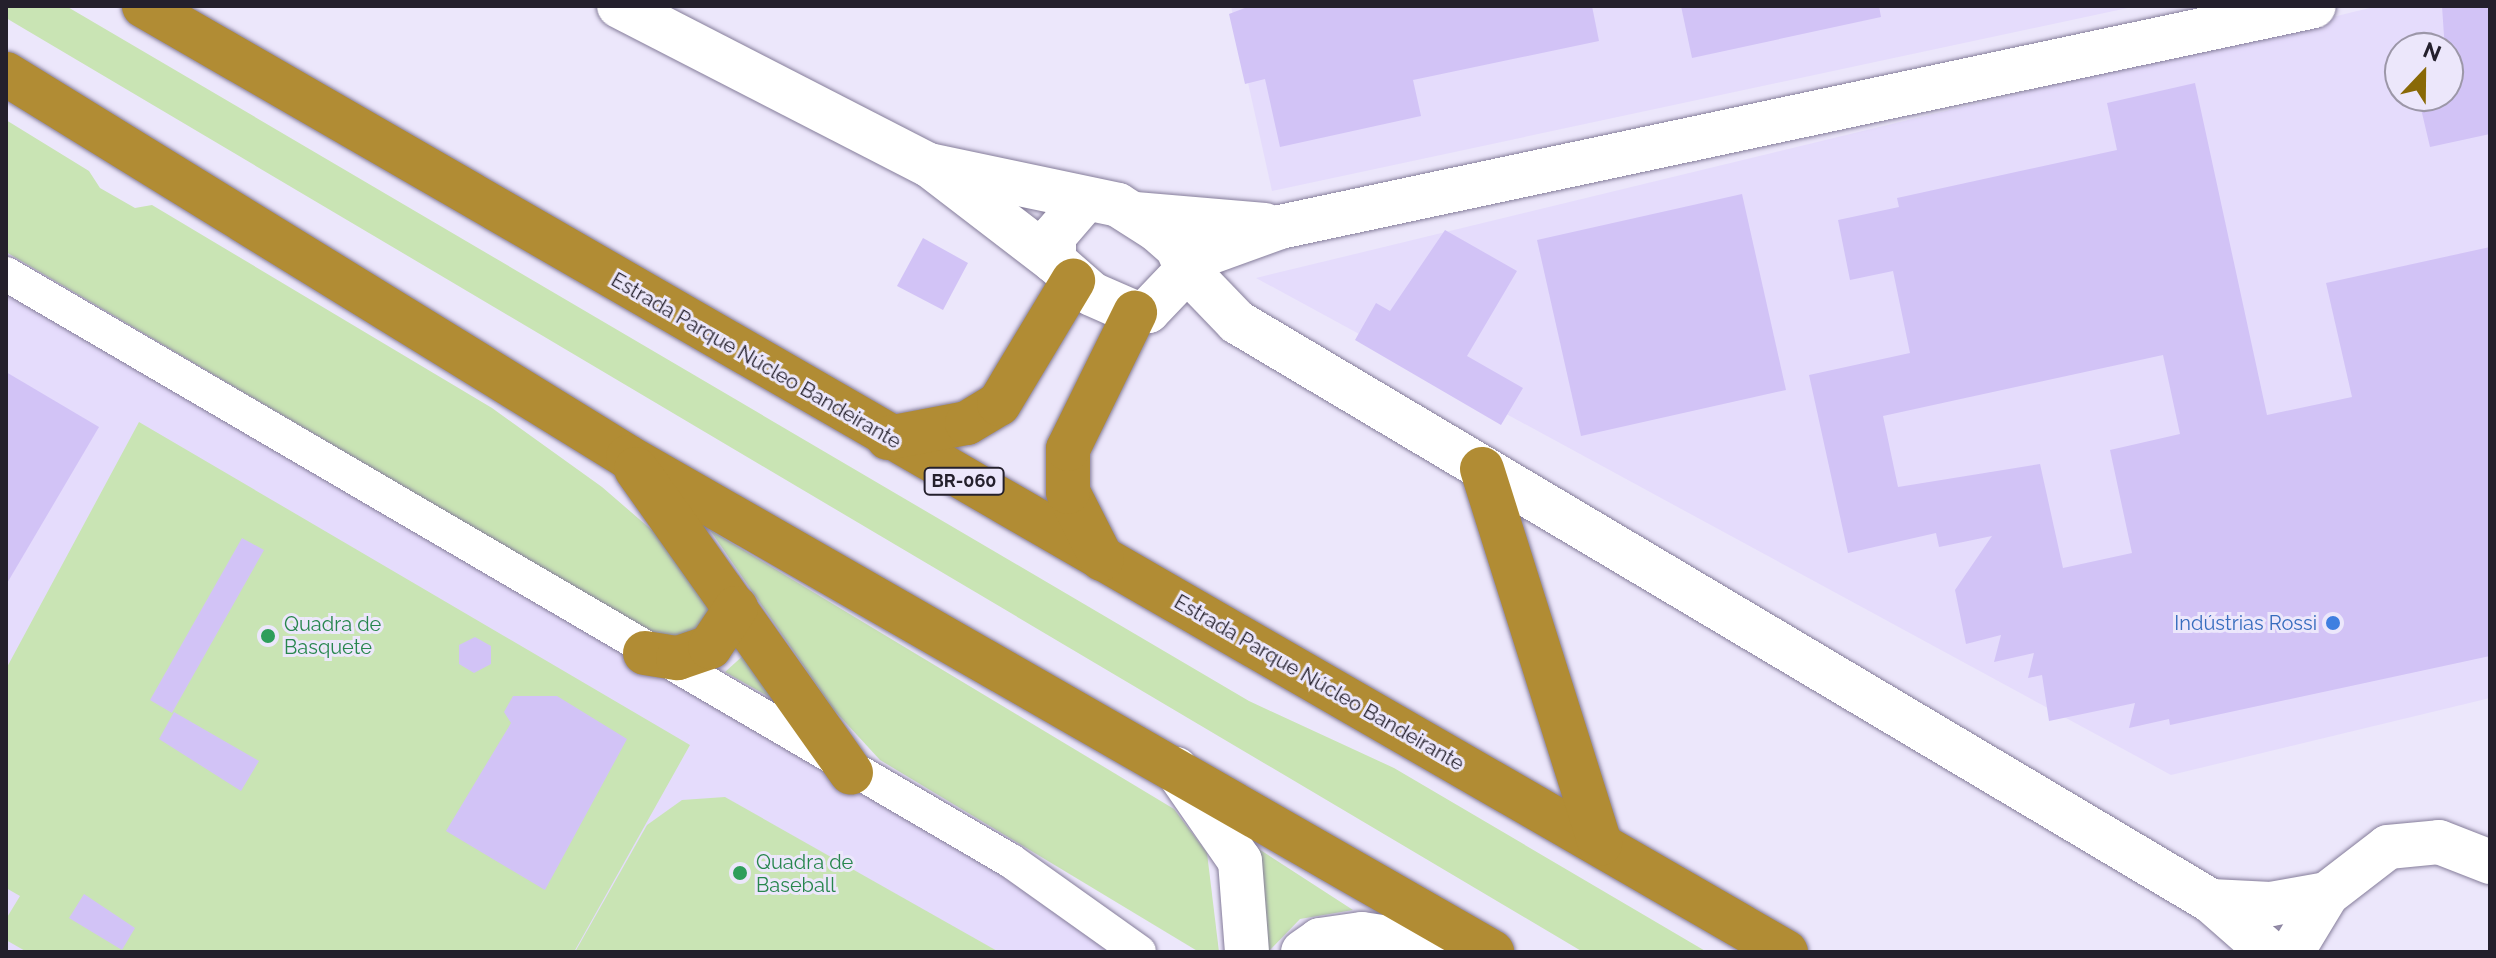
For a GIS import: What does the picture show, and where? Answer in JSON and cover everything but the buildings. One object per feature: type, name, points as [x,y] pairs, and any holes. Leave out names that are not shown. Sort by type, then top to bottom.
[{"type":"highway","name":"Estrada Parque Núcleo Bandeirante","points":[[144,6],[888,438],[1786,952]]},
{"type":"highway","points":[[6,74],[628,457],[1174,767],[1492,952]]},
{"type":"highway","points":[[888,438],[967,423],[999,404],[1064,271]]},
{"type":"highway","points":[[1102,559],[1068,492],[1068,449],[1145,310]]},
{"type":"highway","points":[[628,457],[851,773]]},
{"type":"highway","points":[[1482,469],[1600,844]]},
{"type":"highway","points":[[645,653],[678,658],[710,647],[736,608]]},
{"type":"street","points":[[619,6],[929,165],[1064,271],[1145,310],[1237,322]]},
{"type":"street","points":[[1145,310],[1187,266],[1280,227],[2314,6]]},
{"type":"street","points":[[929,165],[1086,199],[1132,214],[1280,227]]},
{"type":"street","points":[[1064,271],[1054,236],[1086,199]]},
{"type":"street","points":[[1132,214],[1187,266],[1237,322],[2211,901],[2269,952]]},
{"type":"street","points":[[6,274],[645,653],[851,773],[1011,861],[1139,952]]},
{"type":"street","points":[[1174,767],[1240,861],[1247,952]]},
{"type":"street","points":[[2292,952],[2327,894],[2356,865],[2412,841],[2439,842],[2490,862]]},
{"type":"street","points":[[2211,901],[2271,904],[2327,894]]},
{"type":"street","points":[[1303,952],[1329,937],[1362,934],[1481,952]]},
{"type":"shaded area","points":[[1231,6],[2137,6],[1272,191]]},
{"type":"shaded area","points":[[2378,6],[2490,6],[2490,698],[2171,775],[1256,278]]},
{"type":"shaded area","points":[[6,258],[1151,952],[6,952]]},
{"type":"green space","points":[[6,6],[66,6],[1249,701],[1394,768],[1707,952],[1583,952],[6,18]]},
{"type":"green space","points":[[6,120],[89,171],[100,188],[135,208],[152,205],[492,408],[602,487],[668,544],[711,608],[712,634],[663,638],[640,626],[6,252]]},
{"type":"green space","points":[[139,422],[690,745],[574,952],[27,952],[6,940],[6,919],[20,896],[6,888],[6,669]]},
{"type":"green space","points":[[710,530],[1174,809],[1207,853],[1219,952],[1199,952],[880,760],[834,710]]},
{"type":"green space","points":[[746,653],[780,703],[725,672]]},
{"type":"green space","name":"Quadra de Baseball","points":[[725,797],[999,952],[575,952],[647,825],[682,800]]},
{"type":"green space","points":[[1248,842],[1353,910],[1300,919],[1268,952]]},
{"type":"place","name":"Indústrias Rossi","points":[[2333,623]]},
{"type":"place","name":"Quadra de Basquete","points":[[268,636]]},
{"type":"place","name":"Quadra de Baseball","points":[[740,873]]}]
